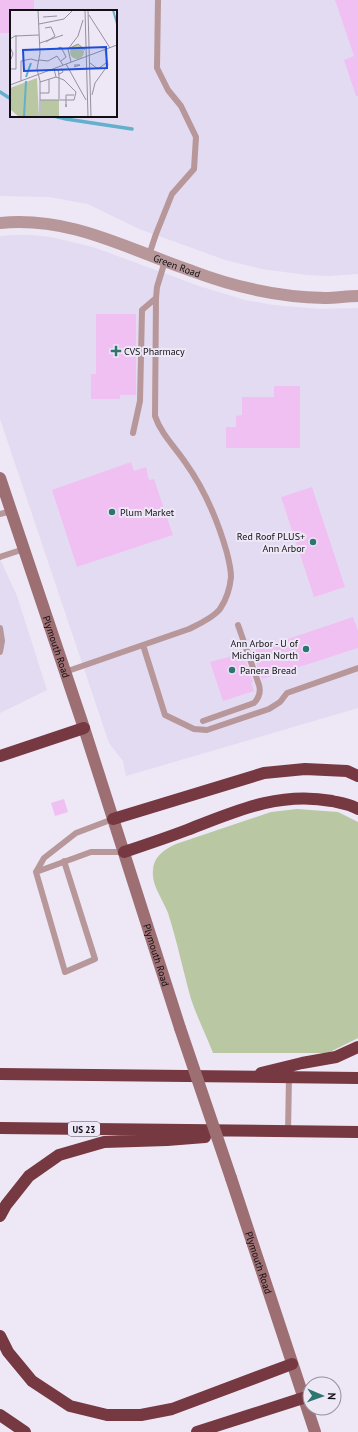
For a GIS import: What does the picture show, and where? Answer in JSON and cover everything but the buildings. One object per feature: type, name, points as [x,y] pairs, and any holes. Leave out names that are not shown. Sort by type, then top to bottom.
[{"type":"highway","points":[[0,756],[84,728]]},
{"type":"highway","points":[[113,820],[264,773],[305,769],[347,771],[358,776]]},
{"type":"highway","points":[[124,852],[238,810],[276,800],[315,798],[352,806],[358,810]]},
{"type":"highway","points":[[246,1077],[302,1063],[336,1057],[358,1046]]},
{"type":"highway","points":[[0,1074],[358,1078]]},
{"type":"highway","name":"US 23","points":[[0,1128],[358,1132]]},
{"type":"highway","points":[[0,1216],[6,1205],[29,1176],[59,1155],[104,1142],[167,1140],[286,1132]]},
{"type":"highway","points":[[0,1336],[8,1352],[32,1381],[70,1406],[107,1415],[141,1415],[172,1409],[292,1364]]},
{"type":"highway","points":[[197,1432],[302,1398]]},
{"type":"highway","points":[[0,1415],[25,1432]]},
{"type":"main road","name":"Plymouth Road","points":[[0,478],[6,512],[24,549],[84,728],[180,1028],[302,1395]]},
{"type":"main road","name":"Plymouth Road","points":[[309,1416],[315,1432]]},
{"type":"street","name":"Green Road","points":[[0,223],[17,221],[42,222],[82,231],[106,238],[191,271],[257,290],[287,295],[326,298],[358,296]]},
{"type":"lane","points":[[149,255],[172,194],[194,170],[196,137],[181,106],[168,90],[157,68],[158,0]]},
{"type":"lane","points":[[65,672],[189,629],[204,622],[219,610],[226,597],[231,578],[231,570],[221,532],[208,499],[186,463],[164,434],[155,416],[156,298],[157,287],[165,261]]},
{"type":"lane","points":[[133,433],[140,401],[142,310],[156,298]]},
{"type":"lane","points":[[0,557],[24,549]]},
{"type":"lane","points":[[203,721],[254,703],[259,697],[260,688],[238,625]]},
{"type":"lane","points":[[0,628],[0,652]]},
{"type":"lane","points":[[143,645],[165,716],[194,729],[207,730],[269,709],[280,702],[287,693],[358,668]]},
{"type":"lane","points":[[64,861],[95,959],[65,972],[36,872],[44,858],[76,833],[113,820]]},
{"type":"lane","points":[[36,872],[91,852],[124,852]]},
{"type":"lane","points":[[286,1132],[289,1078]]},
{"type":"shaded area","points":[[0,0],[358,0],[358,274],[329,276],[307,275],[262,269],[225,260],[139,229],[88,204],[49,197],[0,196]]},
{"type":"shaded area","points":[[12,235],[51,237],[93,247],[199,286],[245,300],[273,305],[321,309],[358,308],[358,708],[126,776],[123,761],[109,743],[0,419],[0,236]]},
{"type":"shaded area","points":[[0,559],[17,596],[47,690],[0,713]]},
{"type":"green space","points":[[297,809],[338,812],[358,822],[358,1038],[328,1053],[213,1053],[191,999],[168,913],[154,881],[153,870],[155,861],[168,848],[176,844],[271,812]]},
{"type":"waterway","points":[[0,92],[10,98]]},
{"type":"waterway","points":[[58,117],[132,129]]},
{"type":"place","name":"CVS Pharmacy","points":[[116,351]]},
{"type":"place","name":"Plum Market","points":[[112,512]]},
{"type":"place","name":"Red Roof PLUS+ Ann Arbor","points":[[313,542]]},
{"type":"place","name":"Ann Arbor - U of Michigan North","points":[[306,649]]},
{"type":"place","name":"Panera Bread","points":[[232,670]]}]
